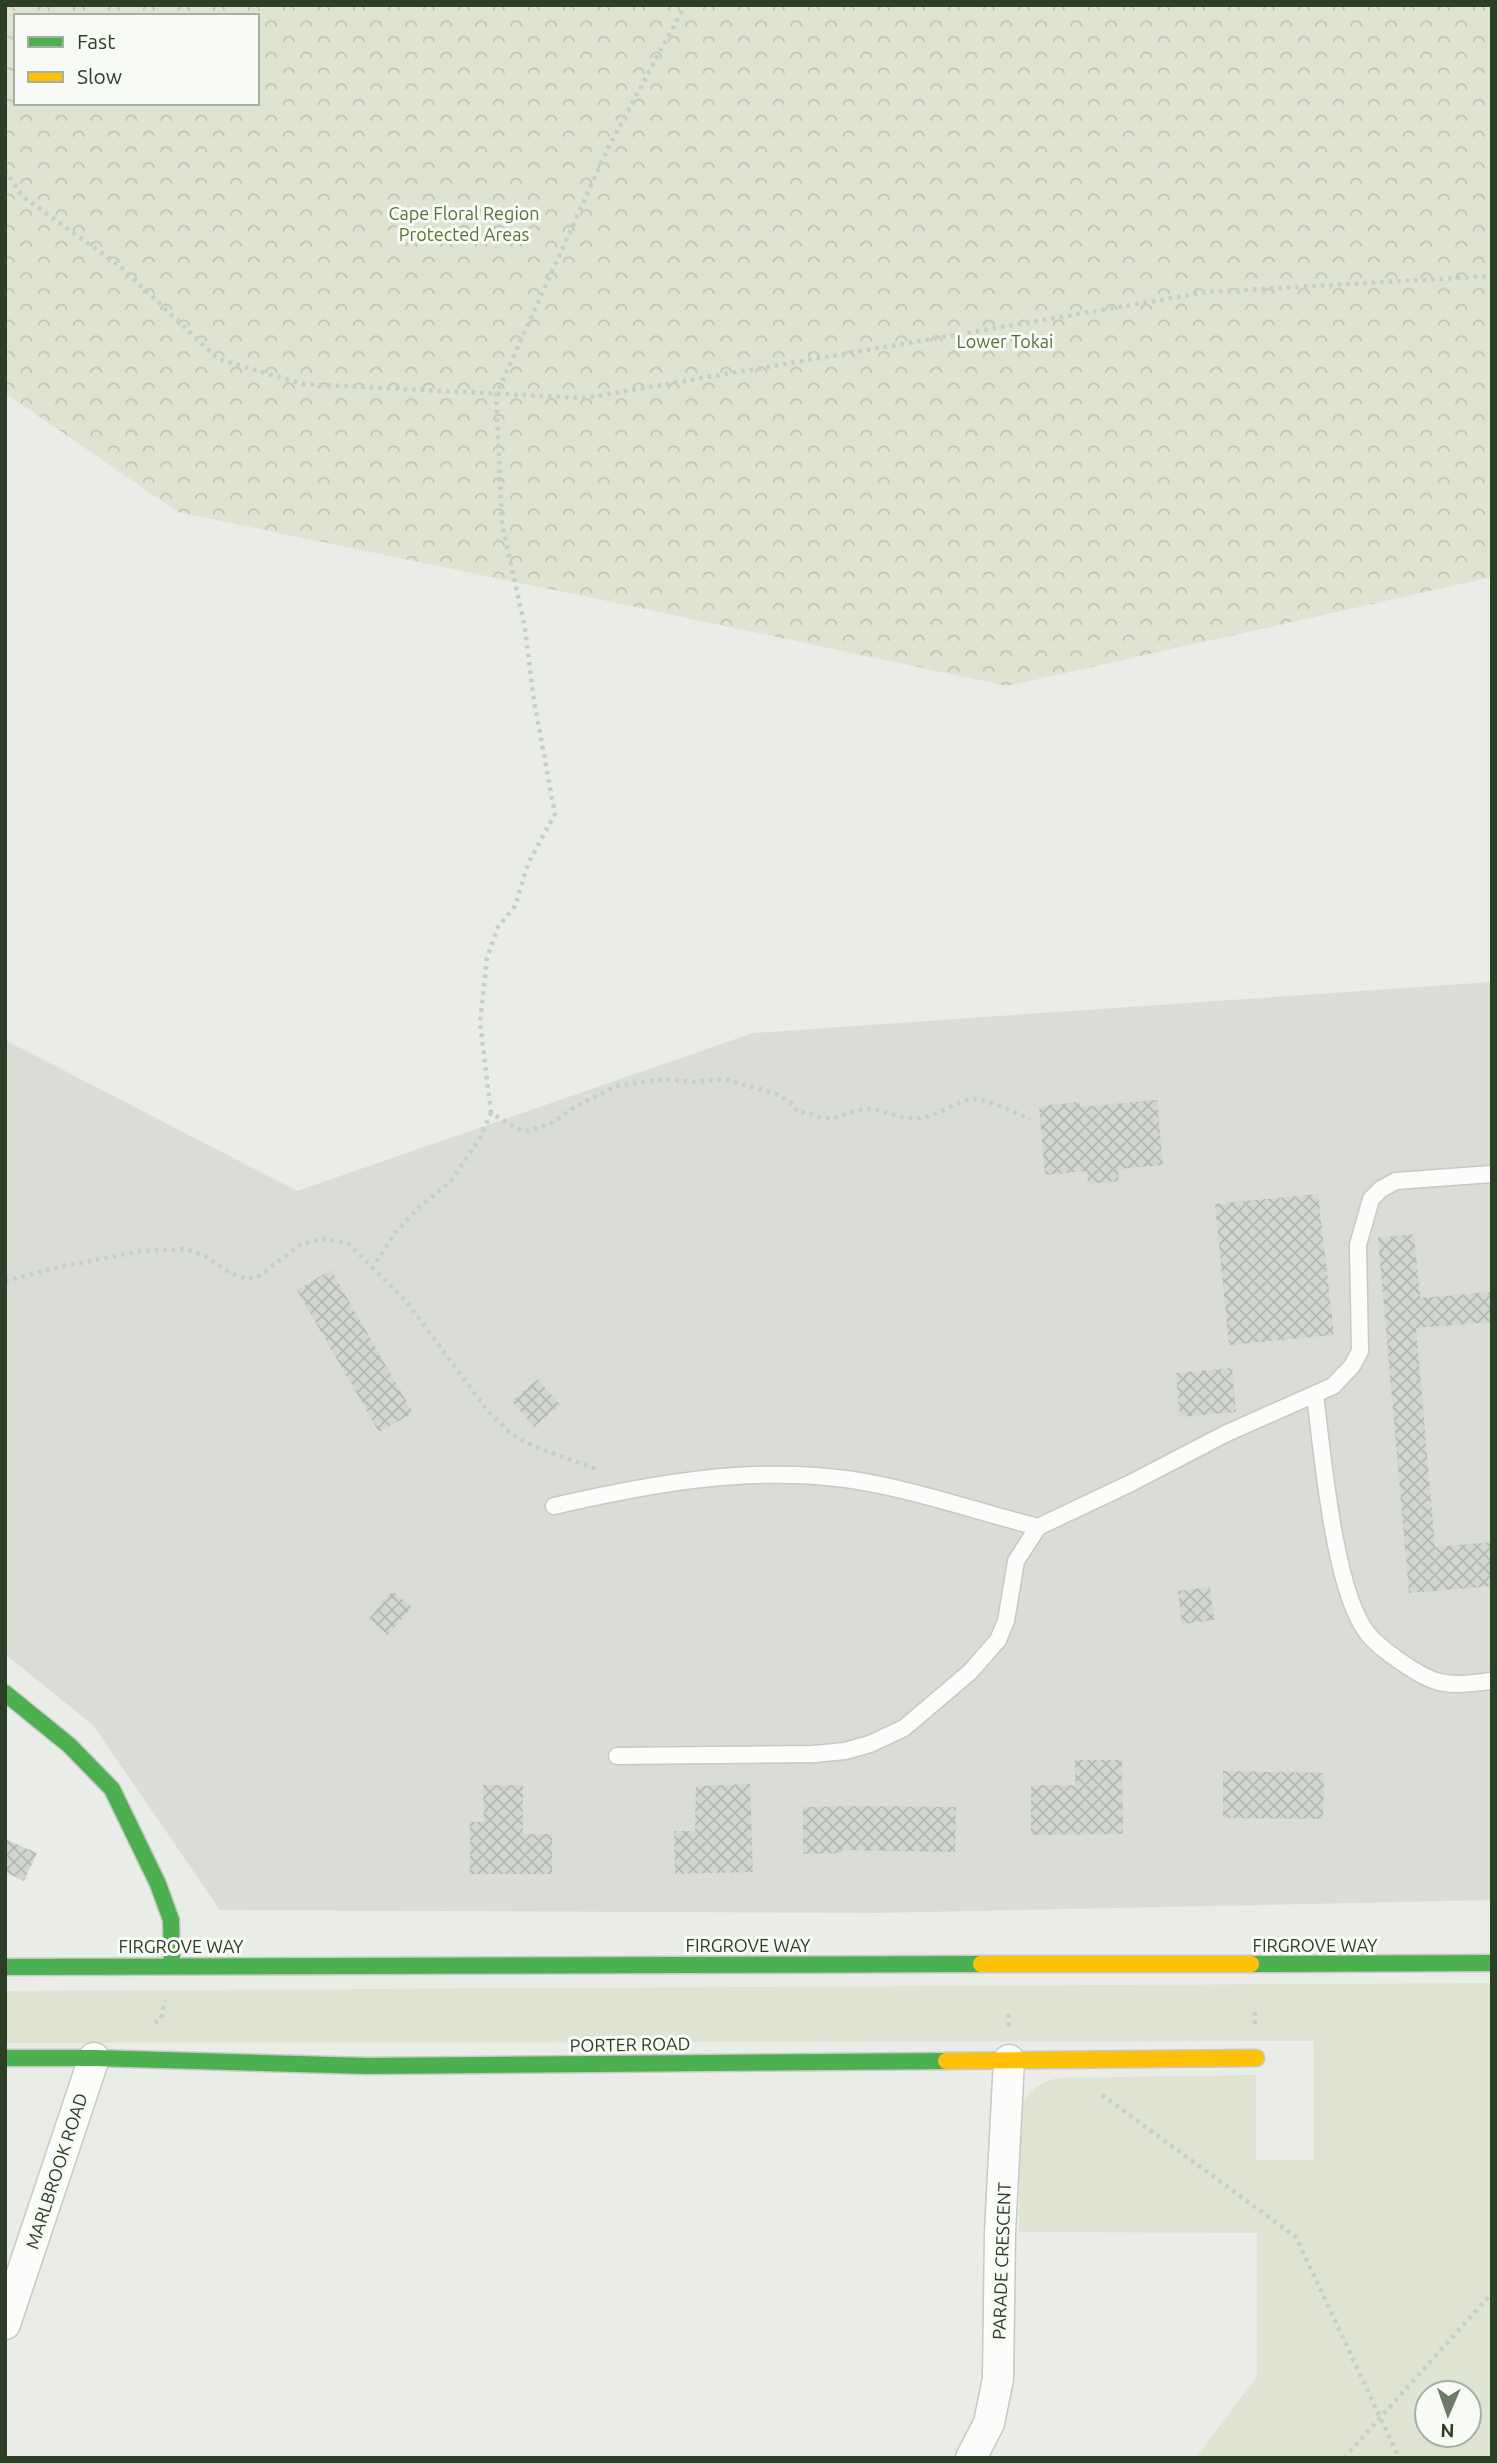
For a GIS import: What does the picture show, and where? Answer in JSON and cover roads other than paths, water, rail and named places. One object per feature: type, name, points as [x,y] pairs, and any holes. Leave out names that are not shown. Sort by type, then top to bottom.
[{"type":"street","points":[[5,1693],[69,1745],[112,1789],[158,1884],[171,1920],[172,1965]]},
{"type":"street","name":"FIRGROVE WAY","points":[[5,1967],[1492,1964]]},
{"type":"street","name":"PORTER ROAD","points":[[5,2058],[367,2066],[1256,2058]]},
{"type":"street","name":"MARLBROOK ROAD","points":[[5,2324],[93,2058]]},
{"type":"street","name":"PARADE CRESCENT","points":[[971,2458],[989,2423],[998,2379],[1000,2233],[1009,2060]]},
{"type":"lane","points":[[617,1756],[814,1754],[845,1751],[870,1744],[904,1728],[970,1672],[998,1640],[1006,1621],[1016,1561],[1038,1527],[1225,1434],[1333,1386],[1352,1366],[1360,1351],[1358,1245],[1371,1199],[1381,1189],[1396,1181],[1492,1174]]},
{"type":"lane","points":[[1315,1394],[1340,1563],[1355,1612],[1367,1633],[1388,1652],[1434,1680],[1460,1684],[1492,1681]]},
{"type":"lane","points":[[554,1506],[658,1483],[747,1475],[844,1479],[918,1494],[1038,1527]]},
{"type":"park label","name":"Cape Floral Region Protected Areas","points":[[464,223]]},
{"type":"park label","name":"Lower Tokai","points":[[1005,341]]}]
